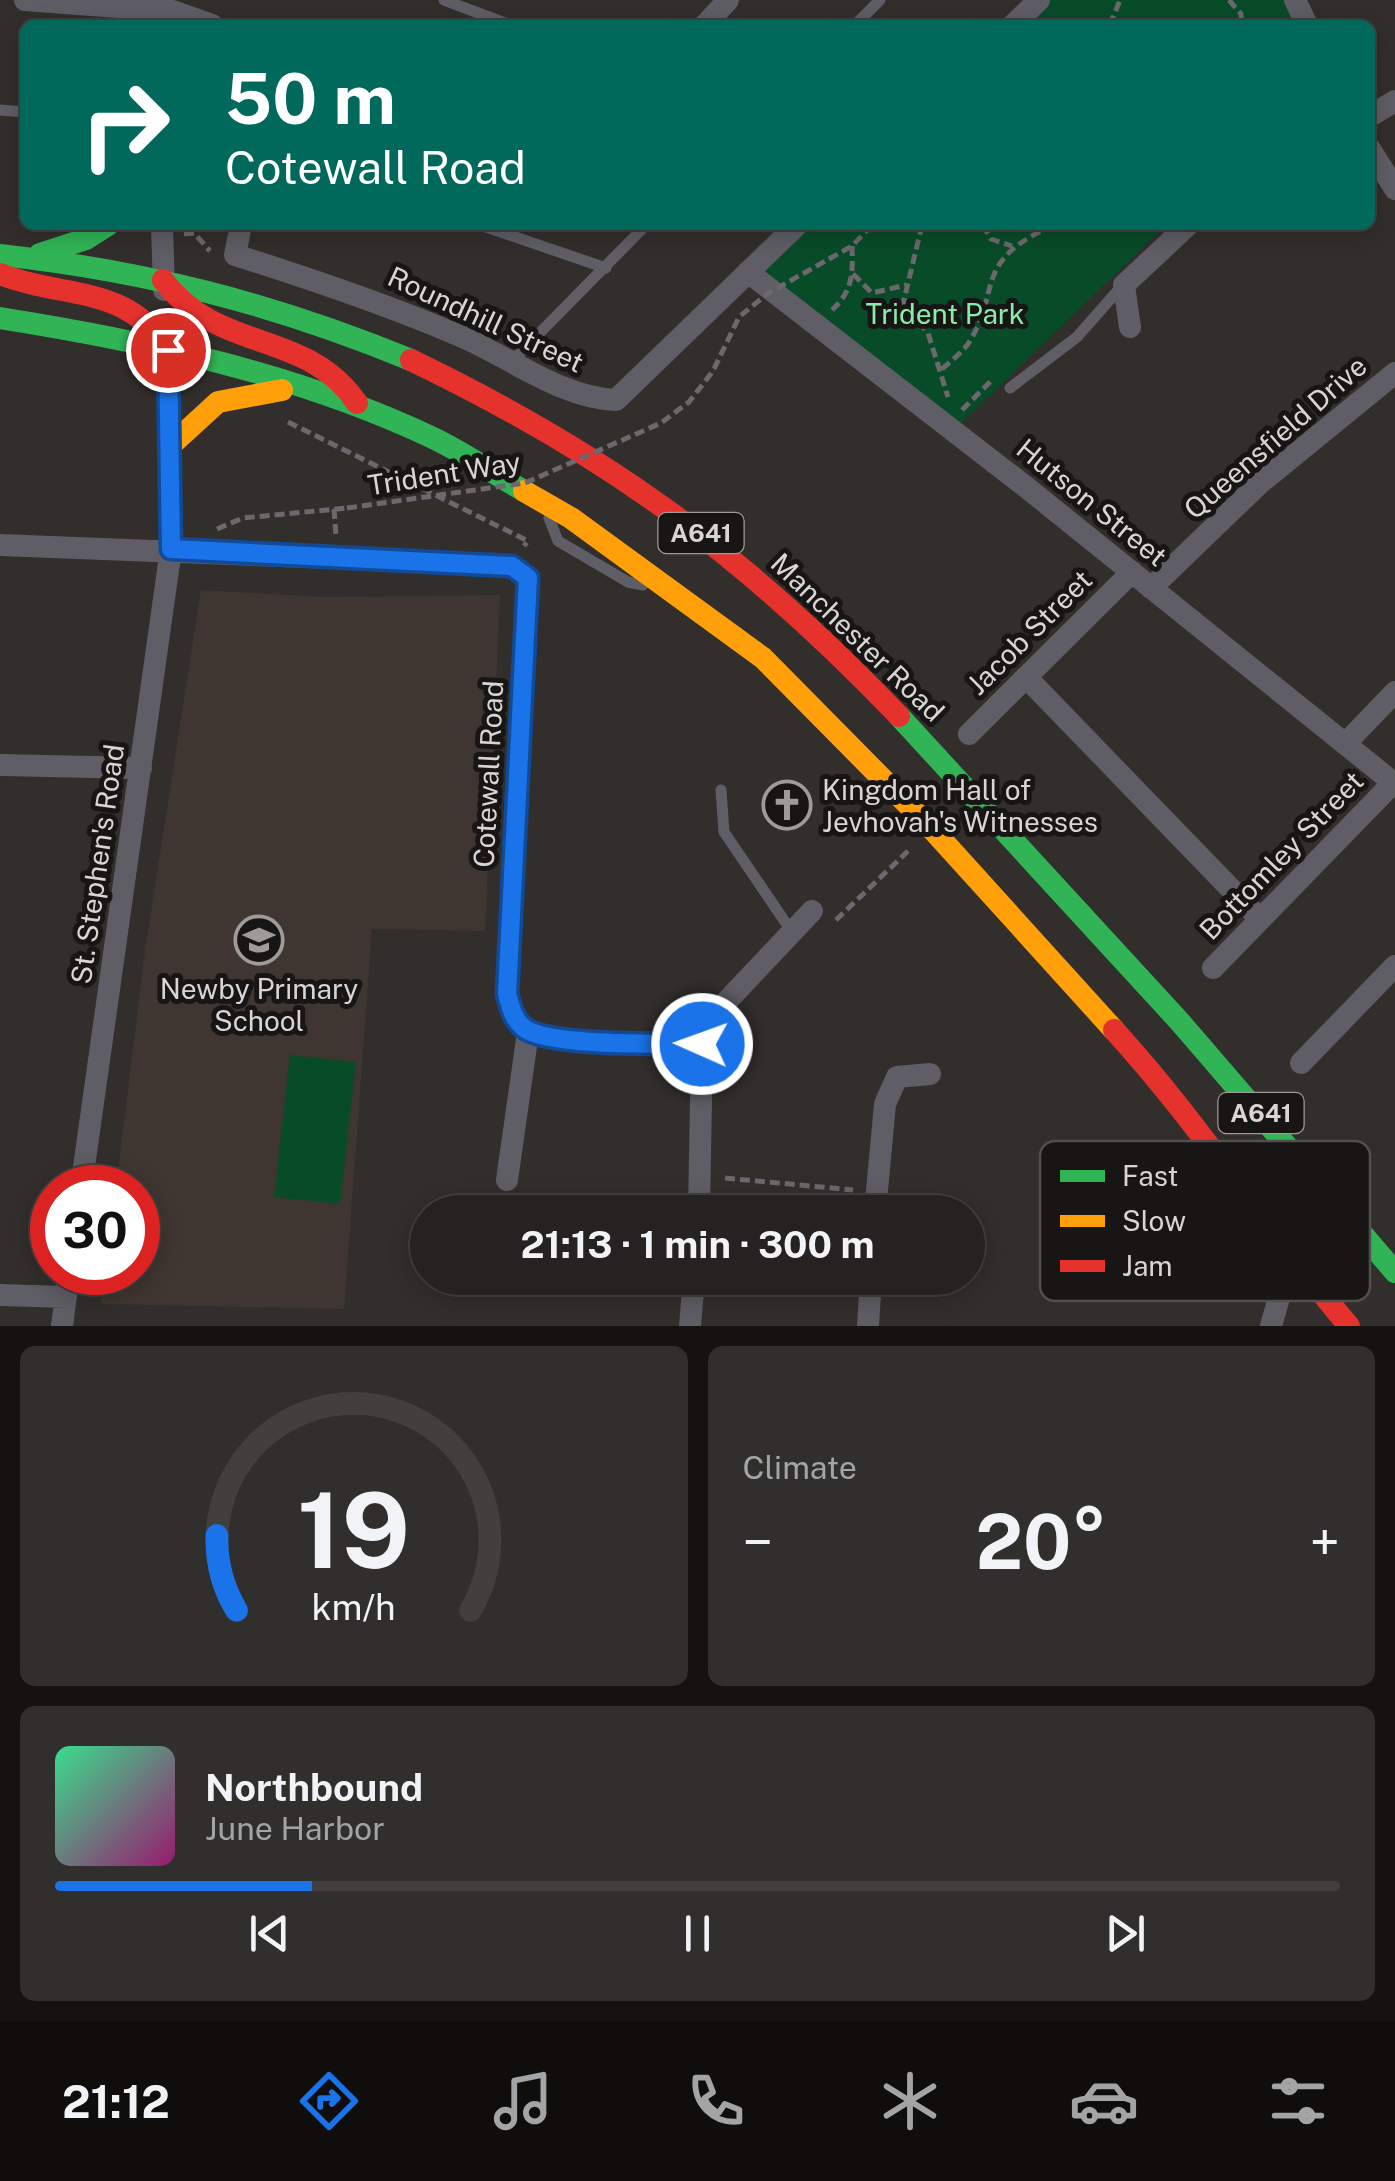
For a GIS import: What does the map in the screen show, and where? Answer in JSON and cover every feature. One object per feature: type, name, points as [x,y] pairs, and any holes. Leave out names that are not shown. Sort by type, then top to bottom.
[{"type":"main road","points":[[28,257],[66,247],[98,230]]},
{"type":"main road","name":"Manchester Road","points":[[0,255],[116,267],[332,328],[499,402],[663,503],[765,584],[868,683],[1188,1026],[1285,1141]]},
{"type":"main road","points":[[0,274],[16,282],[108,299],[140,311],[158,329],[168,350]]},
{"type":"main road","points":[[164,280],[173,297],[196,317],[335,374],[362,410]]},
{"type":"main road","name":"A641","points":[[0,318],[82,330],[168,350],[300,389],[434,438],[543,501],[676,592],[763,658],[932,829],[1159,1080],[1204,1141]]},
{"type":"main road","points":[[170,446],[197,412],[234,394],[300,389]]},
{"type":"main road","name":"Manchester Road","points":[[1370,1242],[1395,1272]]},
{"type":"main road","name":"A641","points":[[1327,1301],[1348,1326]]},
{"type":"street","points":[[25,0],[172,12],[197,20]]},
{"type":"street","points":[[710,20],[728,0]]},
{"type":"street","points":[[1018,20],[1040,0]]},
{"type":"street","points":[[1375,158],[1395,190]]},
{"type":"street","name":"Roundhill Street","points":[[240,230],[235,254],[369,298],[514,360],[586,398],[616,400],[792,230]]},
{"type":"street","points":[[1130,327],[1124,285],[1183,230]]},
{"type":"street","name":"St. Stephen's Road","points":[[84,1165],[171,549],[162,231]]},
{"type":"street","name":"Hutson Street","points":[[748,272],[1132,572],[1394,784]]},
{"type":"street","name":"Queensfield Drive","points":[[1151,588],[1259,484],[1395,373]]},
{"type":"street","points":[[0,544],[512,566]]},
{"type":"street","name":"Cotewall Road","points":[[512,566],[528,578],[507,994],[514,1018],[528,1032]]},
{"type":"street","name":"Jacob Street","points":[[969,734],[1132,572]]},
{"type":"street","points":[[1026,677],[1260,919]]},
{"type":"street","points":[[1345,744],[1395,692]]},
{"type":"street","points":[[0,765],[142,768]]},
{"type":"street","name":"Bottomley Street","points":[[1212,968],[1394,784]]},
{"type":"street","points":[[699,1195],[702,1044],[708,1020],[812,910]]},
{"type":"street","points":[[1301,1062],[1395,966]]},
{"type":"street","points":[[506,1180],[528,1032],[562,1039],[702,1044]]},
{"type":"street","points":[[877,1195],[885,1104],[897,1077],[930,1074]]},
{"type":"street","points":[[1374,1247],[1395,1228]]},
{"type":"street","points":[[0,1294],[66,1297],[62,1326]]},
{"type":"street","points":[[690,1326],[693,1295]]},
{"type":"street","points":[[868,1326],[870,1295]]},
{"type":"street","points":[[1271,1326],[1278,1301]]},
{"type":"lane","points":[[444,0],[497,20]]},
{"type":"lane","points":[[861,20],[880,0]]},
{"type":"lane","points":[[495,230],[606,268]]},
{"type":"lane","points":[[514,360],[641,230]]},
{"type":"lane","points":[[1010,388],[1077,337],[1124,285]]},
{"type":"lane","points":[[721,790],[724,832],[792,932]]},
{"type":"path","name":"Trident Way","points":[[171,549],[243,518],[525,483],[662,423],[689,402],[713,371],[739,317],[767,294],[852,246],[867,230]]},
{"type":"path","points":[[921,230],[903,304],[928,333],[942,370],[970,340],[989,282],[1012,246],[1041,230]]},
{"type":"path","points":[[986,230],[991,239],[1012,246]]},
{"type":"path","points":[[162,231],[194,233],[217,260]]},
{"type":"path","points":[[788,303],[826,315],[846,297],[853,274],[852,246]]},
{"type":"path","points":[[853,274],[872,293],[906,285]]},
{"type":"path","points":[[952,419],[996,375],[1010,388]]},
{"type":"path","points":[[278,418],[528,541],[512,566]]},
{"type":"path","points":[[792,932],[826,929],[932,829]]},
{"type":"path","points":[[701,1175],[831,1195]]},
{"type":"shaded area","name":"Newby Primary School","points":[[201,590],[324,597],[500,595],[485,931],[372,929],[344,1309],[101,1304],[102,1295],[160,1295],[160,1165],[119,1165],[145,950]]},
{"type":"green space","points":[[1039,0],[1295,0],[1305,20],[1018,20]]},
{"type":"green space","name":"Trident Park","points":[[792,230],[1161,230],[953,431],[748,272]]},
{"type":"green space","points":[[290,1055],[356,1062],[340,1204],[274,1197]]},
{"type":"traffic: fast","points":[[40,254],[86,239],[100,230]]},
{"type":"traffic: fast","points":[[0,255],[107,270],[209,292],[310,322],[411,360]]},
{"type":"traffic: fast","points":[[0,318],[165,349],[328,395],[431,437],[524,491]]},
{"type":"traffic: fast","points":[[899,716],[1180,1022],[1282,1141]]},
{"type":"traffic: fast","points":[[1370,1243],[1395,1272]]},
{"type":"traffic: slow","points":[[170,446],[218,402],[282,390]]},
{"type":"traffic: slow","points":[[524,491],[571,518],[763,658],[932,829],[1114,1030]]},
{"type":"traffic: jam","points":[[0,274],[114,303],[151,329],[168,350]]},
{"type":"traffic: jam","points":[[163,280],[209,320],[313,363],[337,380],[357,403]]},
{"type":"traffic: jam","points":[[411,360],[550,434],[672,514],[786,606],[899,716]]},
{"type":"traffic: jam","points":[[1114,1030],[1205,1141]]},
{"type":"traffic: jam","points":[[1329,1301],[1349,1326]]},
{"type":"place","name":"Kingdom Hall of Jevhovah's Witnesses","points":[[787,805]]},
{"type":"place","name":"Newby Primary School","points":[[259,940]]},
{"type":"route","points":[[168,350],[171,549],[512,566],[528,578],[507,994],[514,1018],[528,1032],[562,1039],[702,1044]]}]
